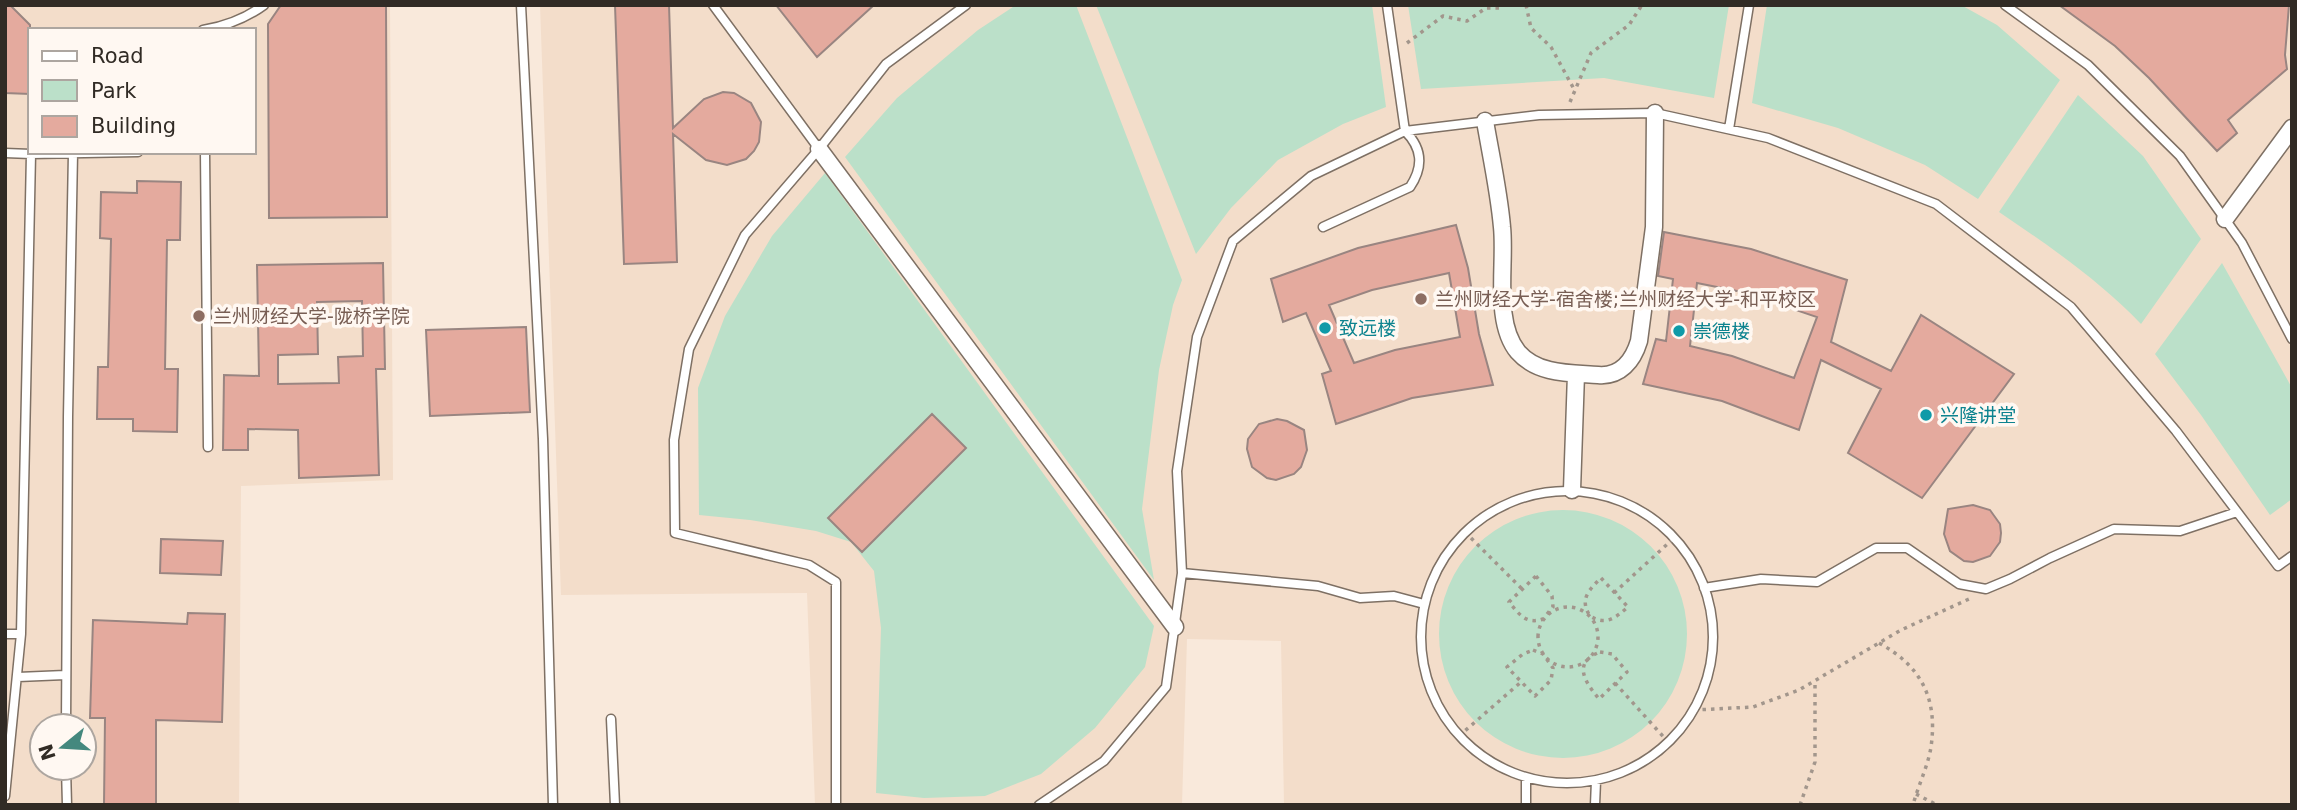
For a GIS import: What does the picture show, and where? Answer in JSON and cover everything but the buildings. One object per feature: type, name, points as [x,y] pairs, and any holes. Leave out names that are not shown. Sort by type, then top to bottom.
[{"type":"street","points":[[1485,121],[1502,227],[1504,321],[1509,338],[1519,352],[1532,363],[1548,370],[1605,376],[1628,364],[1636,354],[1639,341],[1654,227],[1654,113]]},
{"type":"street","points":[[2225,219],[2292,128]]},
{"type":"street","points":[[819,149],[1175,627]]},
{"type":"street","points":[[1572,490],[1576,374]]},
{"type":"lane","points":[[214,28],[247,17],[264,5]]},
{"type":"lane","points":[[521,5],[543,439],[553,805]]},
{"type":"lane","points":[[713,5],[819,149]]},
{"type":"lane","points":[[836,805],[836,582],[809,565],[675,533],[674,440],[689,349],[746,234],[819,149],[886,64],[966,5]]},
{"type":"lane","points":[[1324,227],[1410,187],[1417,176],[1419,151],[1414,140],[1405,131],[1387,5]]},
{"type":"lane","points":[[1729,129],[1749,5]]},
{"type":"lane","points":[[2005,5],[2097,74],[2180,156],[2242,243],[2292,339]]},
{"type":"lane","points":[[1039,805],[1104,761],[1166,687],[1182,573],[1177,471],[1196,337],[1233,241],[1311,176],[1405,131],[1539,115],[1654,113],[1768,138],[1936,204],[2071,307],[2176,431],[2278,566],[2292,556]]},
{"type":"lane","points":[[5,153],[28,154]]},
{"type":"lane","points":[[5,796],[21,634],[32,154]]},
{"type":"lane","points":[[66,712],[73,154]]},
{"type":"lane","points":[[205,154],[208,447]]},
{"type":"lane","points":[[1572,490],[1620,501],[1656,522],[1674,538],[1696,569],[1704,588],[1713,629],[1712,650],[1706,681],[1694,710],[1669,743],[1635,767],[1596,781],[1554,783],[1526,779],[1495,765],[1459,736],[1438,705],[1424,666],[1421,635],[1424,604],[1440,565],[1451,547],[1465,532],[1481,519],[1518,499],[1572,490]]},
{"type":"lane","points":[[1704,588],[1760,579],[1817,582],[1876,548],[1907,548],[1959,584],[1986,589],[2114,529],[2180,531],[2237,512]]},
{"type":"lane","points":[[1182,573],[1318,586],[1360,597],[1394,596],[1424,604]]},
{"type":"lane","points":[[5,634],[21,634]]},
{"type":"lane","points":[[18,677],[65,675]]},
{"type":"lane","points":[[611,719],[615,805]]},
{"type":"lane","points":[[1526,779],[1526,805]]},
{"type":"lane","points":[[1595,805],[1596,781]]},
{"type":"lane","points":[[66,782],[67,805]]},
{"type":"path","points":[[1394,52],[1443,16],[1467,21],[1486,8],[1499,8],[1502,5]]},
{"type":"path","points":[[1525,5],[1531,28],[1551,47],[1575,91]]},
{"type":"path","points":[[1564,114],[1591,53],[1629,25],[1642,5]]},
{"type":"path","points":[[1465,532],[1522,589]]},
{"type":"path","points":[[1614,593],[1674,538]]},
{"type":"path","points":[[1548,615],[1537,621],[1525,620],[1509,603],[1536,576],[1552,596],[1553,607],[1548,615],[1542,623],[1539,641],[1547,658],[1553,668],[1551,680],[1535,696],[1507,667],[1527,651],[1538,651],[1547,658],[1563,666],[1581,664],[1589,659],[1600,652],[1612,654],[1627,672],[1599,699],[1584,677],[1585,664],[1589,659],[1598,642],[1595,624],[1590,616],[1584,604],[1588,591],[1601,578],[1628,607],[1609,621],[1602,622],[1590,616],[1582,610],[1564,607],[1548,615]]},
{"type":"path","points":[[1694,710],[1753,707],[1799,690],[1901,630],[1961,604],[1986,589]]},
{"type":"path","points":[[1879,643],[1899,654],[1915,669],[1925,689],[1932,718],[1931,748],[1913,805]]},
{"type":"path","points":[[1800,805],[1815,762],[1815,680]]},
{"type":"path","points":[[1459,736],[1521,682]]},
{"type":"path","points":[[1615,683],[1669,743]]},
{"type":"path","points":[[1916,794],[1937,805]]},
{"type":"shaded area","name":"兰州财经大学-陇桥学院","points":[[5,5],[390,5],[393,480],[241,486],[239,805],[5,805]]},
{"type":"shaded area","name":"兰州财经大学-宿舍楼;兰州财经大学-和平校区","points":[[540,5],[2292,5],[2292,805],[1284,805],[1281,641],[1187,639],[1182,805],[815,805],[807,593],[561,595]]},
{"type":"green space","points":[[1016,5],[1076,5],[1182,280],[1173,305],[1159,370],[1142,509],[1154,580],[845,157],[897,98],[978,30]]},
{"type":"green space","points":[[1096,5],[1372,5],[1386,107],[1343,124],[1278,160],[1231,208],[1196,254]]},
{"type":"green space","points":[[1408,5],[1729,5],[1714,98],[1604,78],[1421,89]]},
{"type":"green space","points":[[1767,5],[1961,5],[1997,25],[2060,80],[1978,199],[1925,165],[1838,128],[1752,103]]},
{"type":"green space","points":[[2078,95],[2143,156],[2201,239],[2141,324],[2091,278],[1999,212]]},
{"type":"green space","points":[[825,173],[1154,626],[1145,667],[1095,728],[1041,774],[985,796],[924,798],[876,793],[881,628],[874,571],[851,542],[816,531],[699,515],[698,388],[725,316],[772,236]]},
{"type":"green space","points":[[2222,263],[2292,388],[2292,499],[2270,515],[2155,354]]},
{"type":"green space","points":[[1563,510],[1610,520],[1632,531],[1650,547],[1666,565],[1677,587],[1687,634],[1677,681],[1666,703],[1650,721],[1632,737],[1610,748],[1563,758],[1516,748],[1494,737],[1476,721],[1460,703],[1449,681],[1439,634],[1449,587],[1460,565],[1476,547],[1494,531],[1516,520]]},
{"type":"place","name":"兰州财经大学-宿舍楼;兰州财经大学-和平校区","points":[[1421,299]]},
{"type":"place","name":"兰州财经大学-陇桥学院","points":[[199,316]]},
{"type":"place","name":"致远楼","points":[[1325,328]]},
{"type":"place","name":"崇德楼","points":[[1679,331]]},
{"type":"place","name":"兴隆讲堂","points":[[1926,415]]}]
